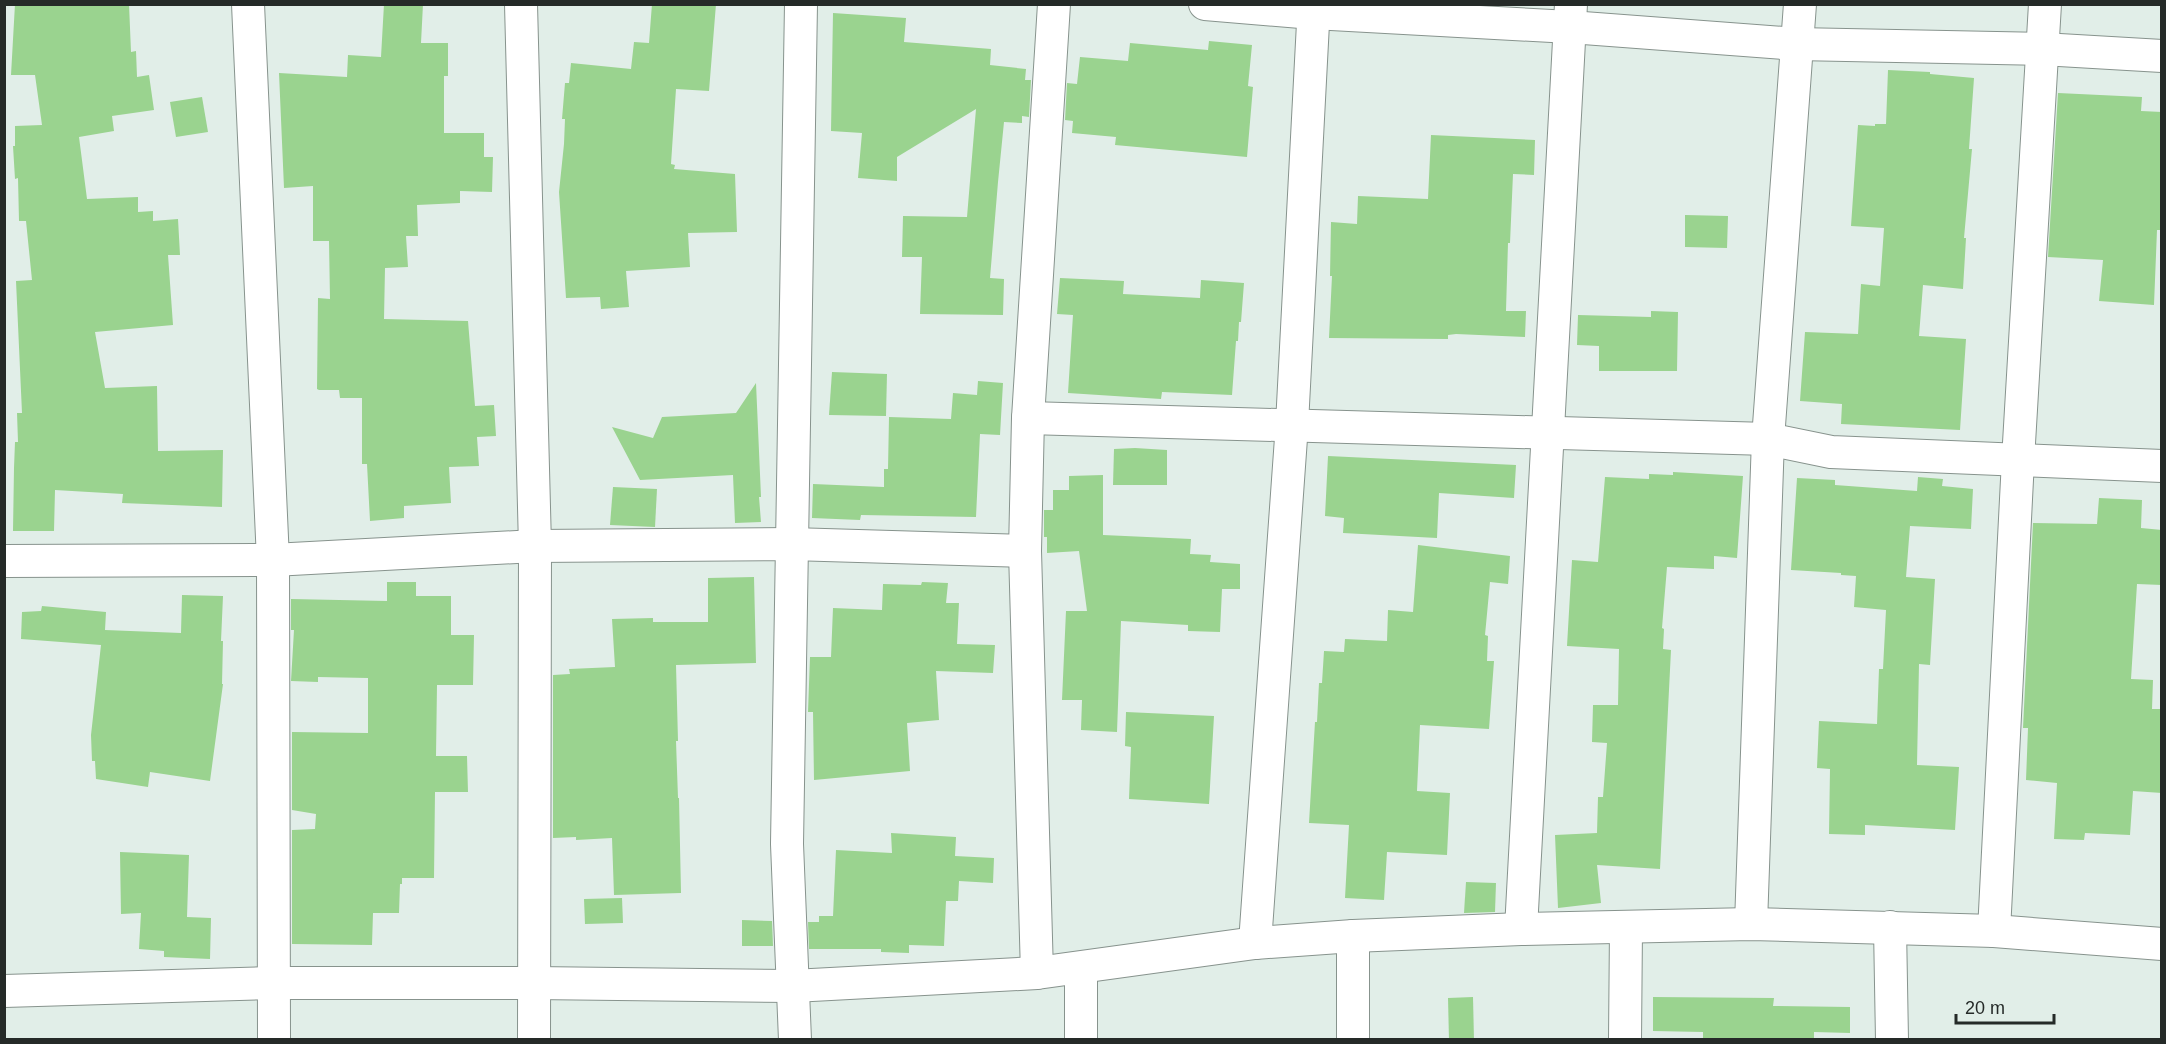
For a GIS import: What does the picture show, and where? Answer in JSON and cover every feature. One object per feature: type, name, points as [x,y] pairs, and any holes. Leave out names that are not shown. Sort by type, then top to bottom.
[{"type":"street","points":[[248,4],[273,560],[274,1040]]},
{"type":"street","points":[[521,4],[535,546],[534,1040]]},
{"type":"street","points":[[795,1040],[787,844],[801,4]]},
{"type":"street","points":[[1037,973],[1025,551],[1028,418],[1054,4]]},
{"type":"street","points":[[1205,4],[1570,16],[1796,44],[2042,49],[2162,56]]},
{"type":"street","points":[[1751,924],[1768,439],[1800,4]]},
{"type":"street","points":[[1994,931],[2018,460],[2045,4]]},
{"type":"street","points":[[1255,943],[1292,424],[1313,9]]},
{"type":"street","points":[[1521,929],[1570,16]]},
{"type":"street","points":[[1028,418],[1768,439],[1831,452],[2162,466]]},
{"type":"street","points":[[4,561],[273,560],[535,546],[791,544],[1025,551]]},
{"type":"street","points":[[4,991],[274,983],[793,986],[1037,973],[1255,943],[1353,936],[1521,929],[1751,924],[1890,927],[1994,931],[2162,944]]},
{"type":"street","points":[[1890,927],[1892,1040]]},
{"type":"street","points":[[1624,1040],[1626,928]]},
{"type":"street","points":[[1353,936],[1353,1040]]},
{"type":"street","points":[[1081,968],[1081,1040]]},
{"type":"building","points":[[15,4],[129,4],[131,52],[136,51],[137,77],[149,75],[154,110],[112,116],[114,131],[79,137],[87,199],[138,197],[138,212],[153,211],[153,221],[178,219],[180,255],[168,255],[173,325],[95,332],[105,388],[157,386],[158,451],[223,450],[222,507],[122,503],[123,494],[55,490],[54,531],[13,531],[15,442],[18,442],[17,413],[22,413],[16,281],[32,280],[26,221],[19,221],[18,178],[15,179],[13,146],[15,146],[15,126],[42,125],[35,75],[11,75]]},
{"type":"building","points":[[384,4],[423,4],[421,43],[448,43],[448,76],[444,76],[444,133],[484,133],[484,157],[493,157],[492,192],[460,191],[460,203],[417,205],[418,236],[406,236],[408,267],[385,268],[384,319],[468,321],[475,406],[494,405],[496,436],[477,437],[479,466],[449,467],[451,503],[404,506],[404,518],[370,521],[367,464],[362,464],[362,398],[340,398],[339,390],[317,389],[318,298],[330,299],[329,241],[313,241],[313,186],[284,188],[279,73],[347,77],[348,55],[381,57]]},
{"type":"building","points":[[652,4],[716,4],[709,91],[676,89],[671,164],[675,165],[674,169],[735,174],[737,232],[688,233],[690,267],[626,271],[629,307],[601,309],[600,297],[566,298],[559,192],[564,144],[565,119],[562,119],[565,83],[569,83],[571,63],[631,69],[634,42],[649,43]]},
{"type":"building","points":[[833,13],[906,18],[904,42],[991,49],[990,65],[1026,69],[1025,80],[1031,80],[1029,117],[1022,116],[1022,123],[1004,122],[998,182],[990,278],[1004,279],[1003,315],[920,314],[922,257],[902,257],[903,216],[967,217],[976,109],[897,157],[897,181],[858,178],[862,133],[831,131]]},
{"type":"building","points":[[1209,41],[1252,45],[1248,86],[1253,87],[1247,157],[1115,145],[1116,137],[1072,133],[1073,121],[1065,120],[1067,83],[1077,84],[1080,57],[1128,61],[1130,43],[1208,50]]},
{"type":"building","points":[[1888,70],[1930,72],[1930,74],[1974,78],[1963,289],[1923,285],[1919,336],[1966,339],[1960,430],[1841,424],[1842,404],[1800,401],[1805,332],[1858,334],[1861,284],[1880,286],[1884,228],[1851,226],[1858,125],[1886,124]]},
{"type":"building","points":[[2058,93],[2142,97],[2141,111],[2162,112],[2162,230],[2157,230],[2154,305],[2099,301],[2103,260],[2048,257]]},
{"type":"building","points":[[202,97],[208,132],[176,137],[170,102]]},
{"type":"building","points":[[1431,135],[1535,140],[1534,175],[1513,174],[1510,243],[1508,243],[1506,311],[1526,311],[1525,337],[1456,334],[1448,335],[1448,339],[1329,338],[1332,276],[1330,276],[1331,222],[1357,224],[1358,196],[1428,199]]},
{"type":"building","points":[[1685,215],[1728,216],[1727,248],[1685,247]]},
{"type":"building","points":[[1060,278],[1124,281],[1123,294],[1200,298],[1201,280],[1244,283],[1232,395],[1162,392],[1161,399],[1068,393],[1073,315],[1057,314]]},
{"type":"building","points":[[1651,311],[1678,312],[1677,371],[1599,371],[1599,346],[1577,345],[1578,315],[1651,317]]},
{"type":"building","points":[[832,372],[887,374],[886,416],[829,415]]},
{"type":"building","points":[[978,381],[1003,383],[1000,435],[980,434],[976,517],[861,515],[860,520],[812,518],[813,484],[884,487],[884,469],[888,469],[889,417],[951,419],[953,393],[977,395]]},
{"type":"building","points":[[756,383],[761,522],[735,523],[733,475],[640,480],[612,427],[653,438],[662,417],[736,413]]},
{"type":"building","points":[[1114,449],[1167,450],[1167,485],[1113,485]]},
{"type":"building","points":[[1328,456],[1516,465],[1514,498],[1439,493],[1437,538],[1343,533],[1344,518],[1325,516]]},
{"type":"building","points":[[1673,472],[1743,476],[1737,558],[1714,556],[1714,569],[1667,567],[1662,628],[1664,629],[1663,649],[1671,650],[1660,869],[1597,865],[1601,903],[1558,908],[1555,835],[1597,833],[1598,797],[1603,797],[1607,743],[1592,742],[1593,705],[1618,705],[1619,649],[1567,646],[1572,560],[1598,562],[1605,477],[1649,479],[1649,474],[1673,475]]},
{"type":"building","points":[[1103,475],[1103,535],[1191,539],[1190,554],[1211,555],[1210,562],[1240,564],[1240,589],[1222,589],[1220,632],[1188,631],[1188,625],[1121,621],[1117,732],[1081,730],[1082,700],[1062,700],[1066,611],[1087,611],[1079,551],[1047,553],[1047,537],[1044,537],[1044,510],[1053,510],[1053,490],[1069,490],[1069,476]]},
{"type":"building","points":[[1918,477],[1943,479],[1942,486],[1973,489],[1971,529],[1910,526],[1906,577],[1935,579],[1930,665],[1919,664],[1917,765],[1959,767],[1955,830],[1865,825],[1865,835],[1829,834],[1830,769],[1817,768],[1819,721],[1877,724],[1879,669],[1883,669],[1886,610],[1854,607],[1856,576],[1791,570],[1797,478],[1835,480],[1835,485],[1917,491]]},
{"type":"building","points":[[613,487],[657,489],[655,527],[610,525]]},
{"type":"building","points":[[2099,498],[2142,500],[2141,528],[2162,530],[2162,585],[2137,584],[2131,679],[2153,680],[2152,709],[2162,709],[2162,793],[2133,791],[2130,835],[2085,833],[2084,840],[2054,839],[2057,783],[2026,780],[2028,728],[2023,728],[2033,523],[2097,524]]},
{"type":"building","points":[[1418,545],[1510,556],[1508,584],[1490,582],[1485,635],[1488,636],[1487,661],[1494,661],[1489,729],[1420,725],[1417,791],[1450,793],[1447,855],[1387,852],[1384,900],[1345,898],[1349,825],[1309,823],[1315,722],[1317,722],[1319,683],[1322,683],[1324,651],[1344,652],[1345,639],[1387,641],[1388,610],[1413,612]]},
{"type":"building","points":[[754,577],[756,663],[676,665],[681,893],[614,895],[612,838],[576,840],[576,837],[553,838],[553,675],[570,674],[569,669],[615,667],[612,619],[653,618],[653,622],[708,622],[708,578]]},
{"type":"building","points":[[387,582],[416,582],[416,596],[451,596],[451,635],[474,635],[473,685],[437,685],[436,756],[467,756],[468,792],[435,792],[434,878],[402,878],[399,913],[373,913],[372,945],[292,944],[292,830],[315,829],[316,814],[292,810],[292,732],[368,733],[368,678],[318,677],[318,682],[291,681],[294,630],[291,630],[291,599],[387,601]]},
{"type":"building","points":[[922,582],[948,583],[946,603],[959,603],[957,644],[995,645],[993,673],[936,671],[939,720],[907,723],[910,771],[814,780],[813,712],[808,712],[810,657],[831,657],[833,608],[882,610],[883,584],[921,585]]},
{"type":"building","points":[[182,595],[223,596],[221,641],[223,641],[223,684],[210,781],[150,772],[148,787],[96,779],[95,761],[92,761],[91,735],[101,645],[21,639],[22,612],[41,611],[42,606],[106,612],[105,630],[181,633]]},
{"type":"building","points":[[1126,712],[1214,716],[1209,804],[1129,799],[1131,747],[1125,746]]},
{"type":"building","points":[[891,833],[956,837],[955,856],[994,858],[993,883],[959,881],[958,901],[946,901],[944,946],[909,945],[909,953],[881,952],[881,949],[809,949],[808,922],[819,922],[819,916],[833,916],[836,850],[892,853]]},
{"type":"building","points":[[120,852],[189,855],[187,917],[211,918],[210,959],[164,957],[164,951],[139,949],[141,913],[121,914]]},
{"type":"building","points":[[1466,882],[1496,883],[1495,912],[1464,913]]},
{"type":"building","points":[[622,898],[623,923],[585,924],[584,899]]},
{"type":"building","points":[[742,920],[772,921],[773,946],[742,946]]},
{"type":"building","points":[[1473,997],[1474,1040],[1449,1040],[1448,998]]},
{"type":"building","points":[[1653,997],[1774,998],[1773,1006],[1850,1007],[1850,1033],[1814,1032],[1814,1040],[1703,1040],[1703,1032],[1653,1031]]}]
